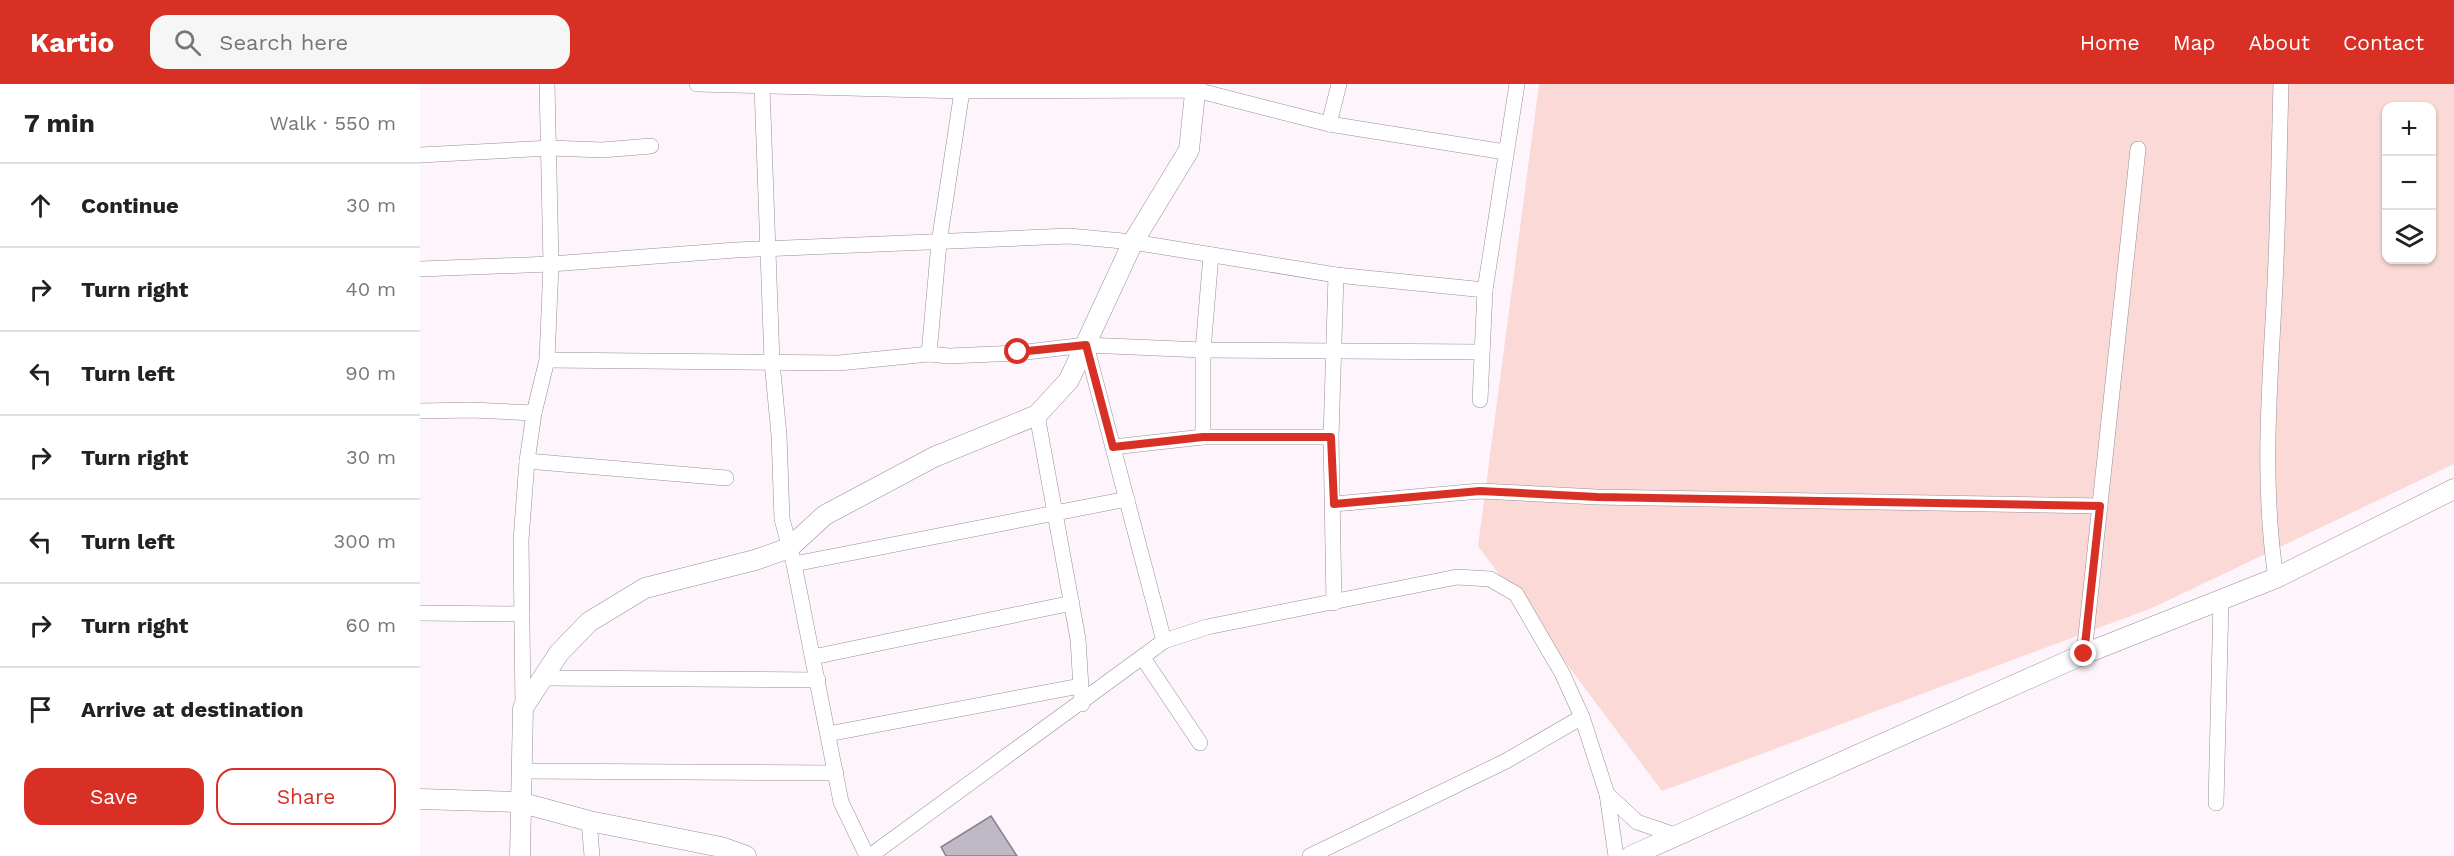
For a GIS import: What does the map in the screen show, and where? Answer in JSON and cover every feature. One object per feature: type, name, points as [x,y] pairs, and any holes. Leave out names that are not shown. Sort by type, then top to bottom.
[{"type":"street","points":[[520,856],[519,802],[523,708],[521,540],[527,461],[534,413],[547,360],[551,264],[547,84]]},
{"type":"street","points":[[697,84],[902,87],[962,91],[1196,87],[1329,124],[1505,153]]},
{"type":"street","points":[[1329,124],[1339,84]]},
{"type":"street","points":[[1480,400],[1480,352],[1485,290],[1517,84]]},
{"type":"street","points":[[2276,578],[2269,532],[2267,439],[2277,236],[2281,84]]},
{"type":"street","points":[[762,86],[772,362],[782,519],[818,680],[841,802],[868,856],[1082,704],[1164,641],[1207,627],[1457,578],[1490,579],[1516,594],[1562,673],[1582,717],[1607,794],[1616,856]]},
{"type":"street","points":[[791,556],[825,515],[934,457],[1037,415],[1069,380],[1132,242],[1189,150],[1196,87]]},
{"type":"street","points":[[929,354],[939,243],[962,91]]},
{"type":"street","points":[[420,155],[550,148],[602,150],[651,146]]},
{"type":"street","points":[[2084,654],[2138,149]]},
{"type":"street","points":[[420,269],[551,264],[767,249],[1069,236],[1132,242],[1336,275],[1485,290]]},
{"type":"street","points":[[1203,437],[1203,350],[1211,255]]},
{"type":"street","points":[[1334,603],[1331,437],[1336,275]]},
{"type":"street","points":[[1086,345],[1164,641]]},
{"type":"street","points":[[547,360],[838,363],[929,354],[949,356],[1086,345],[1203,350],[1480,352]]},
{"type":"street","points":[[420,411],[534,413]]},
{"type":"street","points":[[1037,415],[1078,639],[1082,704]]},
{"type":"street","points":[[1113,447],[1203,437],[1331,437]]},
{"type":"street","points":[[527,461],[726,478]]},
{"type":"street","points":[[1631,856],[2084,654],[2221,602],[2276,578],[2454,489]]},
{"type":"street","points":[[1334,504],[1480,491],[1620,498],[2100,506]]},
{"type":"street","points":[[523,708],[559,653],[589,622],[645,588],[755,560],[1054,514],[1127,499]]},
{"type":"street","points":[[2216,803],[2221,602]]},
{"type":"street","points":[[813,657],[1072,603]]},
{"type":"street","points":[[420,613],[522,614]]},
{"type":"street","points":[[1143,658],[1200,743]]},
{"type":"street","points":[[543,678],[818,680]]},
{"type":"street","points":[[828,734],[1080,686]]},
{"type":"street","points":[[1310,856],[1506,761],[1582,717]]},
{"type":"street","points":[[520,771],[836,773]]},
{"type":"street","points":[[1607,794],[1637,822],[1675,835]]},
{"type":"street","points":[[420,799],[519,802],[589,821],[746,856]]},
{"type":"street","points":[[589,821],[592,856]]},
{"type":"shaded area","points":[[1539,84],[2454,84],[2454,464],[2152,608],[1662,791],[1478,546]]},
{"type":"building","points":[[991,816],[1017,856],[946,856],[941,847]]},
{"type":"route","points":[[1018,352],[1086,345],[1113,447],[1203,437],[1331,437],[1334,504],[1480,491],[1597,497],[2100,506],[2084,654]]}]
